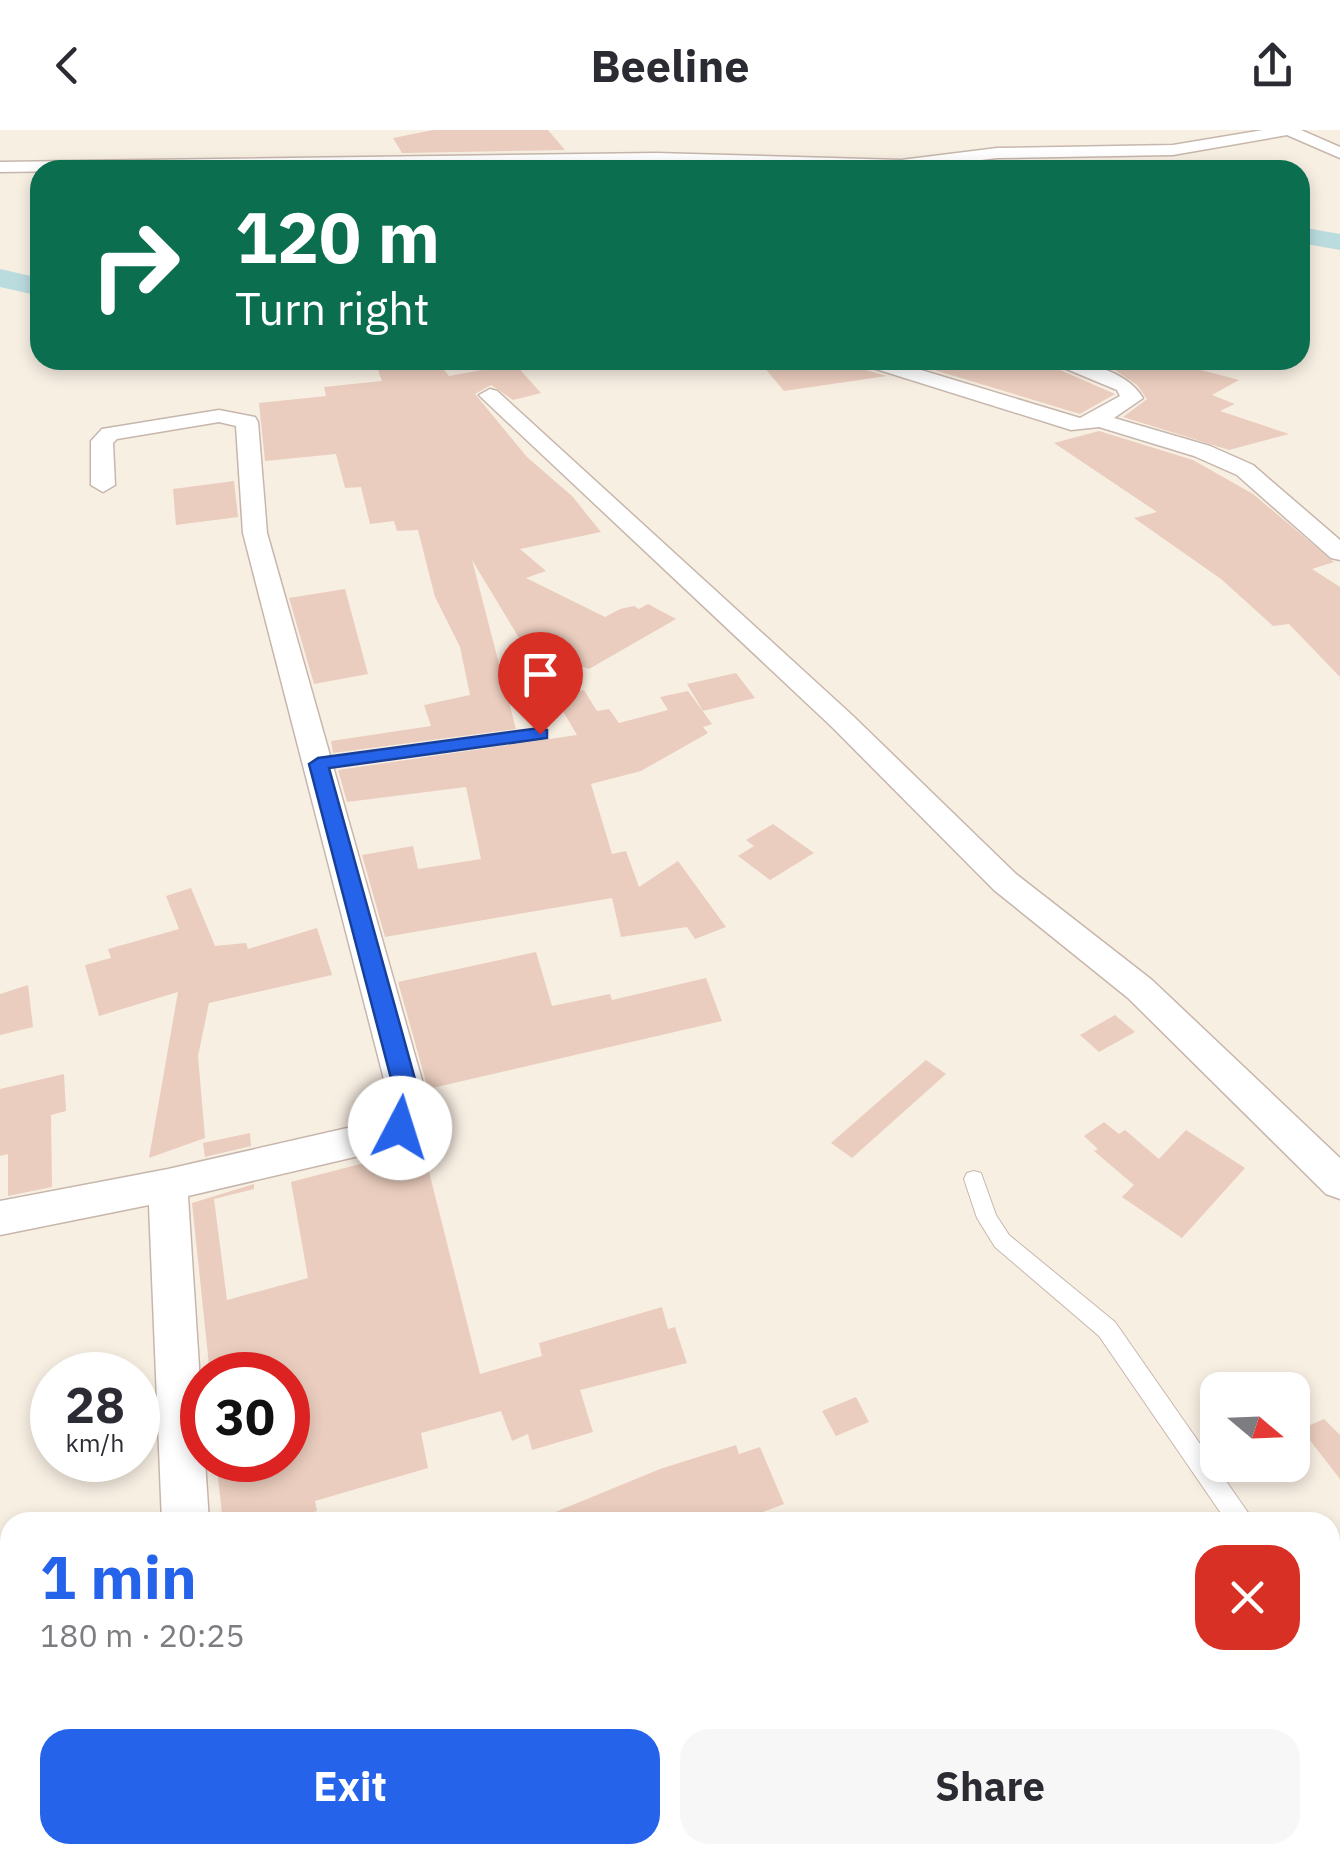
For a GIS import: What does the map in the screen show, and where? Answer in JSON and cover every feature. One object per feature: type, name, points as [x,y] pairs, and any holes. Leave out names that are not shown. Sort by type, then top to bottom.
[{"type":"street","points":[[940,160],[997,153],[1173,150],[1289,130],[1340,154]]},
{"type":"street","points":[[101,160],[169,156],[726,160]]},
{"type":"street","points":[[0,166],[30,164]]},
{"type":"street","points":[[899,370],[1064,422],[1089,424],[1132,398],[1130,390],[1080,370]]},
{"type":"street","points":[[490,395],[786,669],[1004,882],[1140,989],[1340,1184]]},
{"type":"street","points":[[0,1218],[168,1185],[389,1134],[409,1118],[406,1090],[256,533],[247,422],[219,416],[110,434],[102,441],[102,486]]},
{"type":"street","points":[[1097,420],[1202,451],[1245,470],[1340,553]]},
{"type":"street","points":[[168,1185],[184,1512]]},
{"type":"lane","points":[[318,764],[540,734]]},
{"type":"lane","points":[[974,1179],[987,1218],[1002,1241],[1107,1329],[1235,1512]]},
{"type":"building","points":[[433,130],[548,130],[565,150],[402,153],[393,138]]},
{"type":"building","points":[[378,370],[444,370],[449,376],[482,370],[520,370],[541,393],[513,400],[491,385],[475,394],[527,457],[572,496],[601,532],[520,549],[546,571],[526,578],[605,617],[620,609],[639,609],[648,604],[676,619],[589,669],[525,648],[472,560],[516,729],[333,753],[331,741],[431,726],[424,705],[470,695],[460,647],[435,597],[418,530],[397,531],[394,521],[370,524],[361,487],[345,488],[336,454],[265,461],[259,403],[326,396],[324,387],[382,381]]},
{"type":"building","points":[[766,370],[866,370],[887,376],[784,391]]},
{"type":"building","points":[[934,370],[1060,370],[1115,394],[1080,414]]},
{"type":"building","points":[[1115,370],[1201,370],[1239,380],[1212,395],[1235,404],[1220,411],[1289,434],[1229,450],[1123,417],[1147,399],[1137,385]]},
{"type":"building","points":[[1099,431],[1193,460],[1253,494],[1334,562],[1312,569],[1340,587],[1340,677],[1289,624],[1273,626],[1221,579],[1134,518],[1157,512],[1054,443]]},
{"type":"building","points":[[234,481],[238,517],[176,525],[173,489]]},
{"type":"building","points":[[345,589],[368,674],[314,684],[289,598]]},
{"type":"building","points":[[736,673],[755,698],[703,711],[687,684]]},
{"type":"building","points":[[584,690],[597,711],[609,709],[619,723],[668,710],[660,697],[688,691],[712,724],[703,727],[708,733],[641,771],[591,784],[612,854],[626,851],[639,887],[678,861],[726,927],[695,939],[687,927],[621,937],[612,898],[385,937],[362,855],[413,846],[418,869],[481,859],[466,787],[347,802],[338,770],[577,735],[554,696]]},
{"type":"building","points":[[773,824],[814,853],[770,880],[738,856],[754,846],[746,840]]},
{"type":"building","points":[[191,888],[215,946],[246,943],[248,949],[317,928],[332,975],[209,1003],[198,1056],[205,1138],[149,1158],[178,992],[99,1016],[85,965],[111,958],[108,949],[179,929],[166,896]]},
{"type":"building","points":[[536,952],[552,1006],[610,994],[612,1000],[706,978],[722,1021],[428,1089],[398,982]]},
{"type":"building","points":[[28,985],[33,1027],[0,1035],[0,994]]},
{"type":"building","points":[[1115,1015],[1135,1032],[1099,1052],[1080,1035]]},
{"type":"building","points":[[926,1060],[946,1074],[852,1158],[831,1143]]},
{"type":"building","points":[[64,1074],[66,1111],[51,1115],[52,1187],[8,1196],[8,1154],[0,1156],[0,1089]]},
{"type":"building","points":[[1104,1122],[1119,1134],[1125,1130],[1159,1159],[1186,1130],[1245,1168],[1182,1238],[1122,1197],[1134,1185],[1094,1151],[1098,1149],[1084,1136]]},
{"type":"building","points":[[250,1133],[251,1146],[205,1157],[203,1143]]},
{"type":"building","points":[[420,1136],[480,1374],[542,1356],[539,1343],[662,1307],[668,1329],[675,1327],[687,1363],[580,1390],[593,1432],[532,1450],[528,1434],[512,1441],[501,1411],[421,1433],[428,1468],[315,1501],[317,1511],[222,1512],[218,1482],[310,1482],[310,1352],[208,1352],[192,1203],[254,1184],[254,1189],[214,1199],[227,1300],[308,1278],[291,1182],[379,1159],[378,1155],[402,1148]]},
{"type":"building","points":[[856,1397],[869,1422],[836,1436],[822,1411]]},
{"type":"building","points":[[1324,1419],[1340,1435],[1340,1479],[1310,1441],[1310,1425]]},
{"type":"building","points":[[736,1445],[739,1454],[760,1447],[784,1504],[762,1512],[555,1512],[660,1469]]},
{"type":"waterway","points":[[1310,237],[1340,242]]},
{"type":"waterway","points":[[0,278],[30,285]]},
{"type":"route","points":[[400,1128],[409,1118],[406,1090],[318,764],[540,734]]}]
